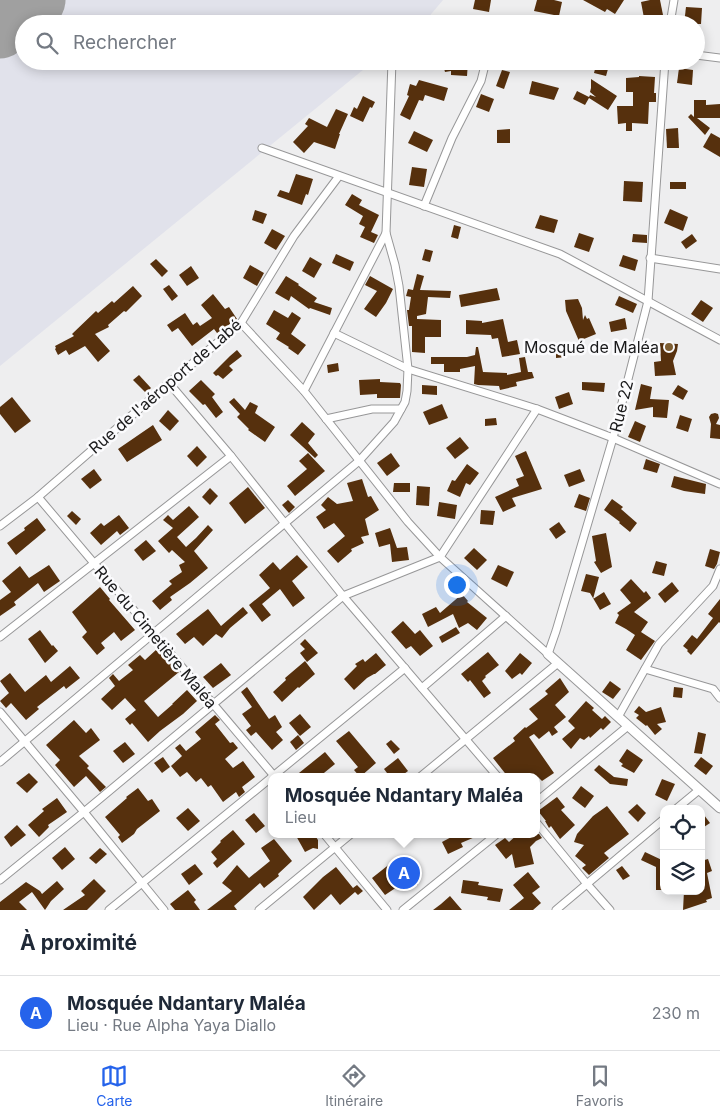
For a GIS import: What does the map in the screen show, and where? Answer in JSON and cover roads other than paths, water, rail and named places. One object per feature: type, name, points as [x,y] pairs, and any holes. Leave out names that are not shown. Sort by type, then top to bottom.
[{"type":"street","points":[[672,15],[674,0]]},
{"type":"street","points":[[705,57],[720,58]]},
{"type":"street","points":[[0,762],[359,460],[394,422],[405,402],[408,369],[399,286],[386,233],[392,70]]},
{"type":"street","points":[[424,206],[452,138],[481,81],[484,70]]},
{"type":"street","name":"Rue 22","points":[[548,654],[613,438],[648,301],[664,70]]},
{"type":"street","points":[[262,148],[560,254],[720,340]]},
{"type":"street","name":"Rue de l'aéroport de Labé","points":[[0,526],[38,497],[241,323],[294,236],[339,176]]},
{"type":"street","points":[[304,391],[386,233]]},
{"type":"street","points":[[650,258],[720,269]]},
{"type":"street","points":[[241,323],[304,391],[408,522],[440,557],[720,808]]},
{"type":"street","points":[[334,333],[408,369],[537,409],[613,438],[720,484]]},
{"type":"street","points":[[170,382],[343,596],[495,773]]},
{"type":"street","points":[[326,419],[372,409],[401,409]]},
{"type":"street","points":[[0,880],[343,596],[440,557],[537,409]]},
{"type":"street","points":[[0,637],[231,456]]},
{"type":"street","name":"Rue du Cimetière Maléa","points":[[38,497],[271,773]]},
{"type":"street","points":[[618,717],[659,644],[716,587],[720,569]]},
{"type":"street","points":[[422,688],[506,616]]},
{"type":"street","points":[[425,773],[558,663]]},
{"type":"street","points":[[277,773],[405,668]]},
{"type":"street","points":[[645,669],[713,689],[720,698]]},
{"type":"street","points":[[0,712],[164,910]]},
{"type":"street","points":[[540,799],[628,726]]},
{"type":"street","points":[[109,910],[268,780]]},
{"type":"street","points":[[681,805],[699,790]]},
{"type":"street","points":[[556,910],[660,822]]},
{"type":"street","points":[[540,827],[610,910]]},
{"type":"street","points":[[327,838],[387,910]]},
{"type":"street","points":[[259,910],[346,838]]},
{"type":"street","points":[[403,910],[492,838]]},
{"type":"place","name":"Mosqué de Maléa","points":[[669,347]]},
{"type":"place","name":"Mosquée Ndantary Maléa","points":[[404,873]]}]
